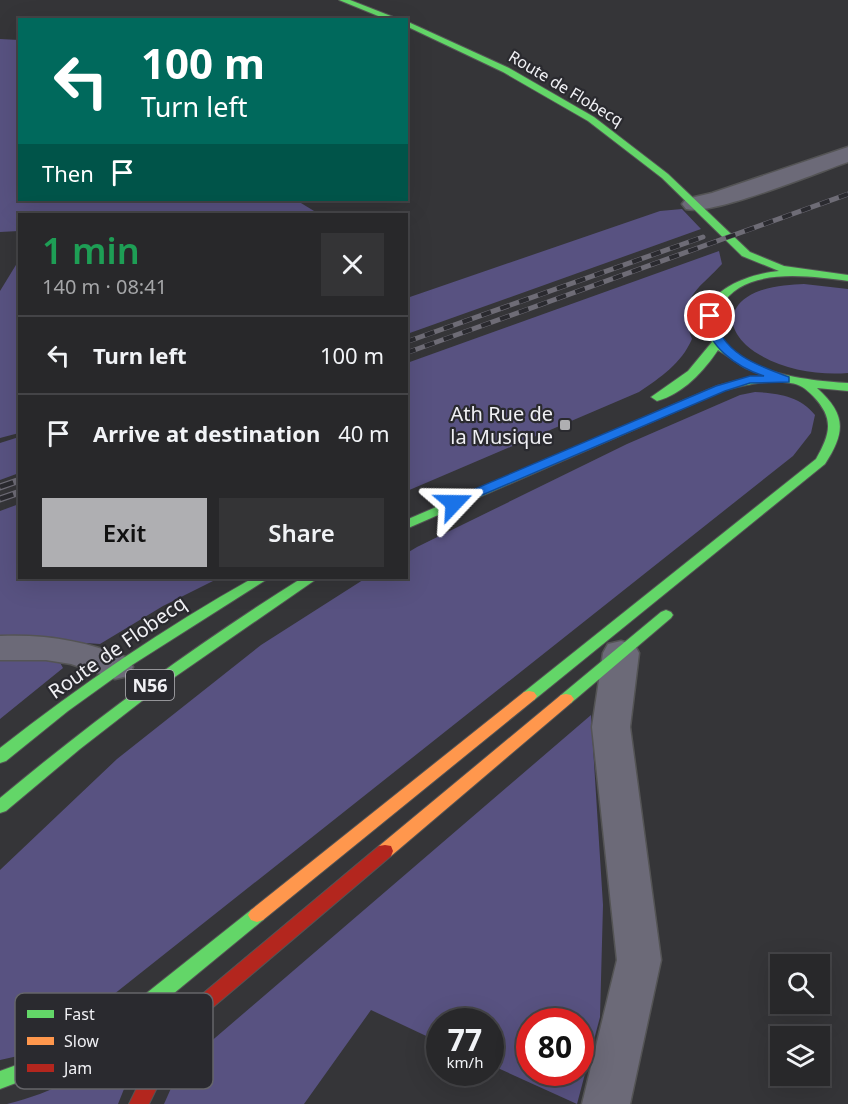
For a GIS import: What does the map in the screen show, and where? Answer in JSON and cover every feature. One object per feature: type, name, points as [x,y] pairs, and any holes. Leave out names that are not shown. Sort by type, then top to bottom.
[{"type":"main road","points":[[343,0],[392,18]]},
{"type":"main road","name":"Route de Flobecq","points":[[408,24],[479,56],[591,119],[657,169],[746,254],[782,268],[811,273]]},
{"type":"main road","points":[[734,286],[746,254]]},
{"type":"main road","points":[[844,274],[782,273],[756,278],[734,286],[717,300],[710,316],[711,328],[718,340],[744,362],[784,379],[805,384],[848,387]]},
{"type":"main road","points":[[647,402],[668,393],[696,372],[709,358],[718,340]]},
{"type":"main road","points":[[408,524],[703,395],[750,380],[784,379]]},
{"type":"main road","points":[[161,993],[821,461],[835,437],[836,414],[805,384]]},
{"type":"main road","name":"Route de Flobecq","points":[[0,757],[115,667],[198,613],[260,579]]},
{"type":"main road","name":"N56","points":[[0,807],[92,729],[186,658],[309,579]]},
{"type":"main road","points":[[213,996],[674,609]]},
{"type":"main road","points":[[0,1080],[15,1076]]},
{"type":"main road","points":[[140,1104],[145,1089]]},
{"type":"street","points":[[694,204],[718,199],[848,154]]},
{"type":"street","points":[[0,648],[39,645],[79,652],[115,667]]},
{"type":"street","points":[[606,1104],[639,960],[611,727],[621,653]]},
{"type":"shaded area","points":[[0,39],[18,40],[18,201],[298,201],[317,213],[18,213],[18,231],[0,232]]},
{"type":"shaded area","points":[[682,209],[701,229],[408,334],[408,298],[660,211]]},
{"type":"shaded area","points":[[719,251],[722,264],[697,289],[688,305],[688,325],[692,339],[682,356],[663,375],[639,392],[408,491],[408,363]]},
{"type":"shaded area","points":[[18,262],[18,433],[0,438],[0,291]]},
{"type":"shaded area","points":[[804,284],[848,289],[848,373],[808,372],[781,365],[756,353],[736,332],[733,317],[743,300],[752,294],[773,287]]},
{"type":"shaded area","points":[[755,392],[788,397],[803,404],[815,415],[811,433],[793,456],[115,993],[15,993],[15,1057],[0,1060],[0,870],[117,759],[261,645],[364,579],[408,579],[408,552],[417,547],[627,444],[740,395]]},
{"type":"shaded area","points":[[18,437],[18,473],[0,480],[0,443]]},
{"type":"shaded area","points":[[18,504],[18,579],[217,579],[163,606],[100,644],[42,640],[0,644],[0,511]]},
{"type":"shaded area","points":[[0,654],[57,657],[63,668],[0,719]]},
{"type":"shaded area","points":[[591,715],[603,905],[600,1017],[594,1040],[594,1008],[516,1008],[516,1076],[504,1071],[504,1008],[426,1008],[426,1036],[371,1010],[304,1104],[164,1104],[171,1089],[213,1089],[213,1040]]},
{"type":"shaded area","points":[[537,1086],[582,1086],[577,1104]]},
{"type":"shaded area","points":[[52,1089],[124,1089],[118,1104],[7,1104]]},
{"type":"railway","points":[[408,352],[848,194]]},
{"type":"railway","points":[[408,341],[703,237]]},
{"type":"railway","points":[[0,487],[18,481]]},
{"type":"railway","points":[[0,499],[18,493]]},
{"type":"traffic: fast","points":[[343,0],[392,18]]},
{"type":"traffic: fast","points":[[408,24],[506,70],[591,119],[665,176],[746,254],[782,269],[811,273]]},
{"type":"traffic: fast","points":[[848,278],[792,274],[752,279],[735,286],[721,296],[712,311],[710,321],[714,336],[723,348],[749,366],[799,381],[848,387]]},
{"type":"traffic: fast","points":[[657,397],[692,374],[718,341]]},
{"type":"traffic: fast","points":[[408,524],[721,388],[750,380],[784,379]]},
{"type":"traffic: fast","points":[[529,696],[821,461],[833,436],[834,418],[824,402],[805,383]]},
{"type":"traffic: fast","points":[[0,757],[94,684],[193,618],[260,579]]},
{"type":"traffic: fast","points":[[0,807],[74,745],[151,686],[309,579]]},
{"type":"traffic: fast","points":[[566,699],[666,615]]},
{"type":"traffic: fast","points":[[161,993],[257,915]]},
{"type":"traffic: fast","points":[[0,1080],[15,1074]]},
{"type":"traffic: slow","points":[[257,915],[529,696]]},
{"type":"traffic: slow","points":[[385,851],[566,699]]},
{"type":"traffic: jam","points":[[213,996],[385,851]]},
{"type":"traffic: jam","points":[[139,1104],[146,1089]]},
{"type":"place","name":"Ath Rue de la Musique","points":[[565,425]]},
{"type":"route","points":[[454,503],[721,388],[750,380],[784,379],[763,372],[729,352],[711,328],[710,316]]}]
